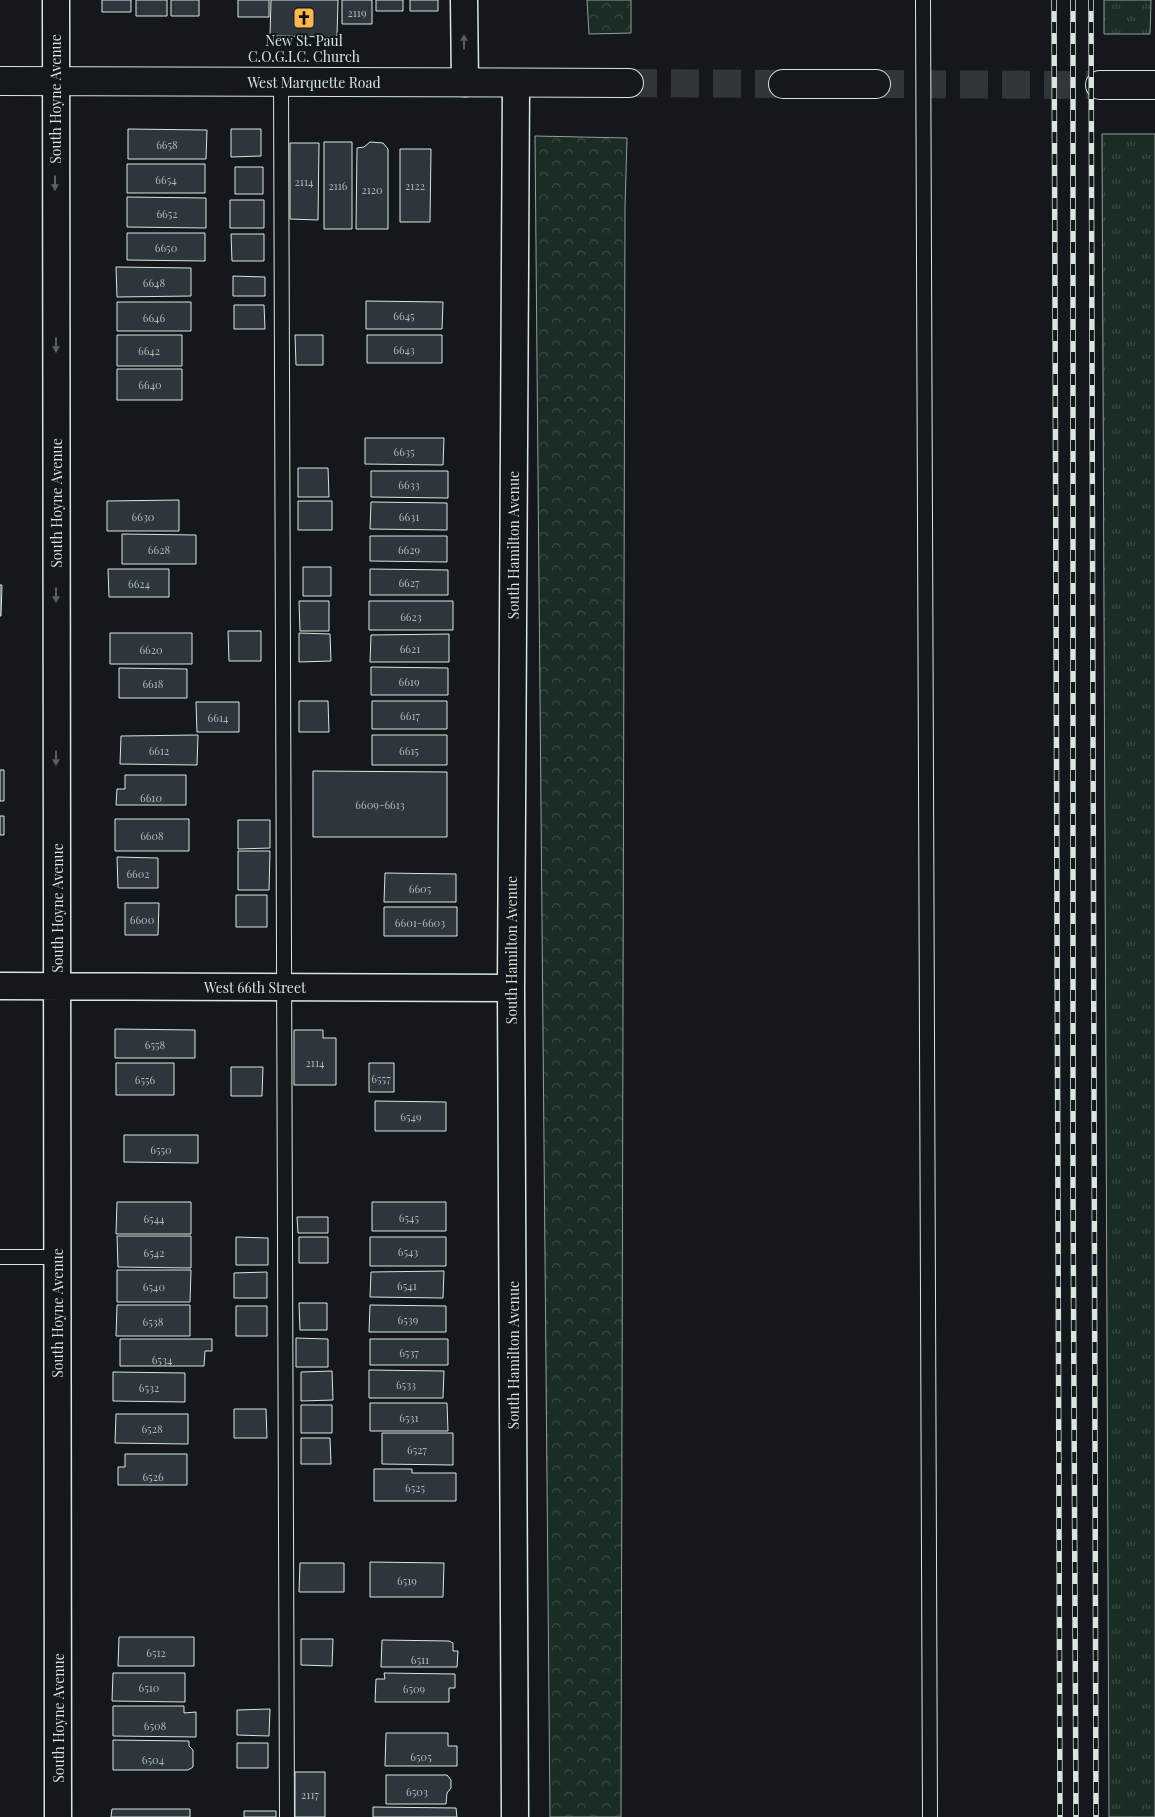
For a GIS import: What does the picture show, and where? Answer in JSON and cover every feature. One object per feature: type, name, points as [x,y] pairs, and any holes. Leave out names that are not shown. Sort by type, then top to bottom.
[{"type":"street","name":"South Hoyne Avenue","points":[[56,0],[58,1817]]},
{"type":"street","points":[[464,0],[465,83]]},
{"type":"street","name":"West Marquette Road","points":[[0,81],[629,83]]},
{"type":"street","name":"South Hamilton Avenue","points":[[515,1817],[511,988],[516,84]]},
{"type":"street","points":[[783,84],[876,84]]},
{"type":"street","points":[[1100,85],[1155,84]]},
{"type":"street","name":"West 66th Street","points":[[0,986],[511,988]]},
{"type":"lane","points":[[923,0],[930,1817]]},
{"type":"lane","points":[[281,82],[287,1817]]},
{"type":"lane","points":[[0,1257],[57,1257]]},
{"type":"green space","points":[[587,0],[631,0],[631,33],[589,34]]},
{"type":"green space","points":[[1104,0],[1151,0],[1150,34],[1104,34]]},
{"type":"green space","points":[[1102,134],[1155,134],[1155,1817],[1109,1817]]},
{"type":"green space","points":[[535,136],[627,138],[625,208],[621,1817],[550,1817]]},
{"type":"building","points":[[102,0],[131,0],[131,12],[102,12]]},
{"type":"building","points":[[136,0],[167,0],[167,16],[136,16]]},
{"type":"building","points":[[171,0],[199,0],[199,16],[171,16]]},
{"type":"building","points":[[238,0],[269,0],[269,17],[238,17]]},
{"type":"building","name":"New St. Paul C.O.G.I.C. Church","points":[[271,0],[338,0],[337,37],[270,36]]},
{"type":"building","points":[[342,0],[372,0],[372,24],[342,24]]},
{"type":"building","points":[[376,0],[403,0],[403,11],[376,11]]},
{"type":"building","points":[[410,0],[438,0],[438,11],[410,11]]},
{"type":"building","points":[[128,129],[207,130],[206,159],[128,159]]},
{"type":"building","points":[[231,129],[261,129],[261,156],[231,157]]},
{"type":"building","points":[[324,142],[352,142],[352,229],[324,229]]},
{"type":"building","points":[[370,142],[383,143],[388,149],[388,229],[356,229],[357,148],[364,147]]},
{"type":"building","points":[[290,143],[319,143],[318,220],[290,219]]},
{"type":"building","points":[[400,149],[431,149],[430,222],[400,222]]},
{"type":"building","points":[[127,164],[205,164],[205,193],[127,193]]},
{"type":"building","points":[[235,167],[263,167],[263,194],[235,194]]},
{"type":"building","points":[[127,197],[206,198],[206,228],[127,227]]},
{"type":"building","points":[[230,200],[264,200],[264,228],[230,228]]},
{"type":"building","points":[[127,233],[205,233],[205,261],[127,260]]},
{"type":"building","points":[[231,234],[264,234],[264,261],[232,261]]},
{"type":"building","points":[[116,267],[191,268],[191,296],[117,297]]},
{"type":"building","points":[[233,276],[265,277],[265,296],[233,296]]},
{"type":"building","points":[[366,301],[443,302],[442,329],[366,329]]},
{"type":"building","points":[[117,302],[191,302],[191,331],[117,331]]},
{"type":"building","points":[[234,305],[264,305],[265,329],[234,329]]},
{"type":"building","points":[[117,335],[182,335],[182,366],[117,366]]},
{"type":"building","points":[[295,335],[323,335],[323,365],[296,365]]},
{"type":"building","points":[[367,335],[442,335],[442,363],[367,363]]},
{"type":"building","points":[[117,369],[182,369],[182,400],[117,400]]},
{"type":"building","points":[[365,438],[444,438],[443,465],[365,464]]},
{"type":"building","points":[[298,468],[328,468],[329,497],[298,497]]},
{"type":"building","points":[[371,471],[448,471],[448,498],[371,497]]},
{"type":"building","points":[[179,500],[179,531],[107,531],[107,501]]},
{"type":"building","points":[[298,501],[332,501],[332,530],[298,530]]},
{"type":"building","points":[[371,502],[447,503],[447,530],[370,529]]},
{"type":"building","points":[[122,534],[196,535],[196,564],[122,564]]},
{"type":"building","points":[[370,536],[447,536],[447,562],[370,561]]},
{"type":"building","points":[[303,567],[331,567],[331,596],[303,596]]},
{"type":"building","points":[[108,569],[169,569],[169,597],[109,597]]},
{"type":"building","points":[[370,569],[448,570],[448,595],[370,595]]},
{"type":"building","points":[[0,585],[2,585],[1,616],[0,616]]},
{"type":"building","points":[[299,601],[329,601],[329,631],[300,631]]},
{"type":"building","points":[[369,601],[453,601],[453,630],[369,630]]},
{"type":"building","points":[[228,631],[261,631],[261,661],[229,661]]},
{"type":"building","points":[[110,633],[192,633],[192,664],[110,664]]},
{"type":"building","points":[[299,633],[330,634],[331,661],[299,662]]},
{"type":"building","points":[[449,634],[449,662],[370,662],[371,635]]},
{"type":"building","points":[[371,667],[448,668],[448,695],[371,695]]},
{"type":"building","points":[[119,668],[187,669],[187,698],[119,698]]},
{"type":"building","points":[[299,701],[328,701],[329,732],[299,732]]},
{"type":"building","points":[[372,701],[447,701],[447,729],[372,729]]},
{"type":"building","points":[[196,702],[239,702],[239,732],[197,732]]},
{"type":"building","points":[[198,735],[197,765],[120,764],[121,736]]},
{"type":"building","points":[[372,735],[447,735],[447,765],[372,765]]},
{"type":"building","points":[[0,770],[4,770],[4,801],[0,801]]},
{"type":"building","points":[[313,771],[447,772],[447,837],[313,837]]},
{"type":"building","points":[[125,775],[186,775],[186,805],[116,805],[117,789],[125,789]]},
{"type":"building","points":[[0,816],[4,816],[4,835],[0,835]]},
{"type":"building","points":[[115,819],[189,819],[189,851],[115,851]]},
{"type":"building","points":[[238,820],[270,820],[270,848],[238,849]]},
{"type":"building","points":[[238,851],[270,851],[269,890],[238,890]]},
{"type":"building","points":[[117,857],[158,858],[158,888],[118,888]]},
{"type":"building","points":[[385,873],[456,874],[456,902],[384,902]]},
{"type":"building","points":[[236,895],[267,895],[267,927],[236,927]]},
{"type":"building","points":[[125,903],[159,903],[158,935],[125,935]]},
{"type":"building","points":[[384,907],[457,907],[457,936],[384,936]]},
{"type":"building","points":[[115,1029],[195,1030],[195,1058],[115,1058]]},
{"type":"building","points":[[294,1030],[323,1030],[323,1038],[336,1038],[336,1085],[294,1085]]},
{"type":"building","points":[[116,1063],[174,1063],[174,1095],[116,1095]]},
{"type":"building","points":[[369,1063],[394,1063],[394,1092],[369,1092]]},
{"type":"building","points":[[231,1067],[263,1067],[262,1096],[231,1096]]},
{"type":"building","points":[[375,1101],[446,1102],[446,1131],[375,1131]]},
{"type":"building","points":[[124,1135],[198,1135],[198,1163],[124,1162]]},
{"type":"building","points":[[117,1202],[191,1202],[191,1234],[116,1234]]},
{"type":"building","points":[[372,1202],[446,1202],[446,1231],[372,1231]]},
{"type":"building","points":[[297,1217],[328,1217],[328,1233],[298,1233]]},
{"type":"building","points":[[117,1236],[191,1236],[191,1268],[118,1267]]},
{"type":"building","points":[[236,1237],[268,1238],[268,1265],[236,1265]]},
{"type":"building","points":[[299,1237],[328,1237],[328,1263],[299,1263]]},
{"type":"building","points":[[370,1237],[446,1237],[446,1266],[370,1266]]},
{"type":"building","points":[[117,1270],[191,1270],[190,1302],[117,1302]]},
{"type":"building","points":[[444,1271],[443,1298],[370,1297],[371,1272]]},
{"type":"building","points":[[267,1272],[267,1298],[234,1298],[234,1273]]},
{"type":"building","points":[[299,1303],[327,1303],[327,1330],[300,1330]]},
{"type":"building","points":[[117,1305],[190,1305],[190,1336],[116,1336]]},
{"type":"building","points":[[370,1305],[446,1306],[446,1332],[369,1332]]},
{"type":"building","points":[[236,1306],[267,1306],[267,1336],[236,1336]]},
{"type":"building","points":[[296,1338],[328,1339],[328,1367],[296,1367]]},
{"type":"building","points":[[120,1339],[212,1339],[212,1351],[205,1351],[204,1366],[120,1366]]},
{"type":"building","points":[[370,1339],[448,1339],[448,1365],[370,1365]]},
{"type":"building","points":[[369,1370],[444,1371],[443,1398],[369,1398]]},
{"type":"building","points":[[332,1371],[333,1400],[301,1401],[301,1372]]},
{"type":"building","points":[[113,1372],[185,1373],[185,1402],[113,1401]]},
{"type":"building","points":[[370,1403],[447,1403],[448,1431],[370,1431]]},
{"type":"building","points":[[301,1405],[332,1405],[332,1433],[301,1433]]},
{"type":"building","points":[[234,1409],[266,1409],[267,1438],[234,1438]]},
{"type":"building","points":[[116,1414],[188,1414],[188,1444],[115,1443]]},
{"type":"building","points":[[382,1433],[453,1433],[453,1465],[382,1464]]},
{"type":"building","points":[[301,1438],[330,1438],[331,1464],[301,1464]]},
{"type":"building","points":[[125,1454],[187,1454],[187,1485],[118,1485],[118,1467],[125,1467]]},
{"type":"building","points":[[374,1469],[412,1469],[412,1473],[456,1473],[456,1501],[374,1501]]},
{"type":"building","points":[[370,1562],[444,1563],[443,1597],[370,1597]]},
{"type":"building","points":[[300,1563],[344,1563],[344,1592],[299,1592]]},
{"type":"building","points":[[119,1637],[194,1637],[194,1666],[118,1666]]},
{"type":"building","points":[[301,1639],[333,1639],[332,1666],[301,1665]]},
{"type":"building","points":[[382,1640],[449,1641],[453,1643],[453,1651],[458,1651],[457,1667],[381,1667]]},
{"type":"building","points":[[113,1673],[185,1673],[185,1702],[112,1701]]},
{"type":"building","points":[[384,1673],[455,1674],[455,1688],[449,1688],[449,1702],[375,1702],[376,1679],[385,1679]]},
{"type":"building","points":[[113,1706],[184,1706],[184,1713],[196,1712],[196,1737],[113,1736]]},
{"type":"building","points":[[270,1709],[269,1736],[237,1735],[237,1710]]},
{"type":"building","points":[[386,1733],[448,1733],[448,1746],[457,1746],[457,1766],[385,1766]]},
{"type":"building","points":[[113,1740],[189,1741],[189,1746],[193,1750],[193,1767],[188,1770],[113,1770]]},
{"type":"building","points":[[237,1743],[268,1743],[268,1768],[237,1768]]},
{"type":"building","points":[[295,1772],[325,1772],[325,1817],[295,1817]]},
{"type":"building","points":[[386,1775],[447,1775],[451,1780],[451,1788],[447,1793],[446,1804],[386,1804]]},
{"type":"building","points":[[373,1807],[456,1808],[457,1817],[373,1817]]},
{"type":"building","points":[[112,1809],[190,1809],[190,1817],[111,1817]]},
{"type":"building","points":[[244,1811],[276,1811],[276,1817],[244,1817]]},
{"type":"tunnel","points":[[629,83],[783,84]]},
{"type":"tunnel","points":[[876,84],[1100,85]]},
{"type":"railway","points":[[1054,0],[1060,1817]]},
{"type":"railway","points":[[1073,0],[1073,1192],[1076,1817]]},
{"type":"railway","points":[[1091,0],[1096,1817]]},
{"type":"place","name":"New St. Paul C.O.G.I.C. Church","points":[[304,18]]}]
